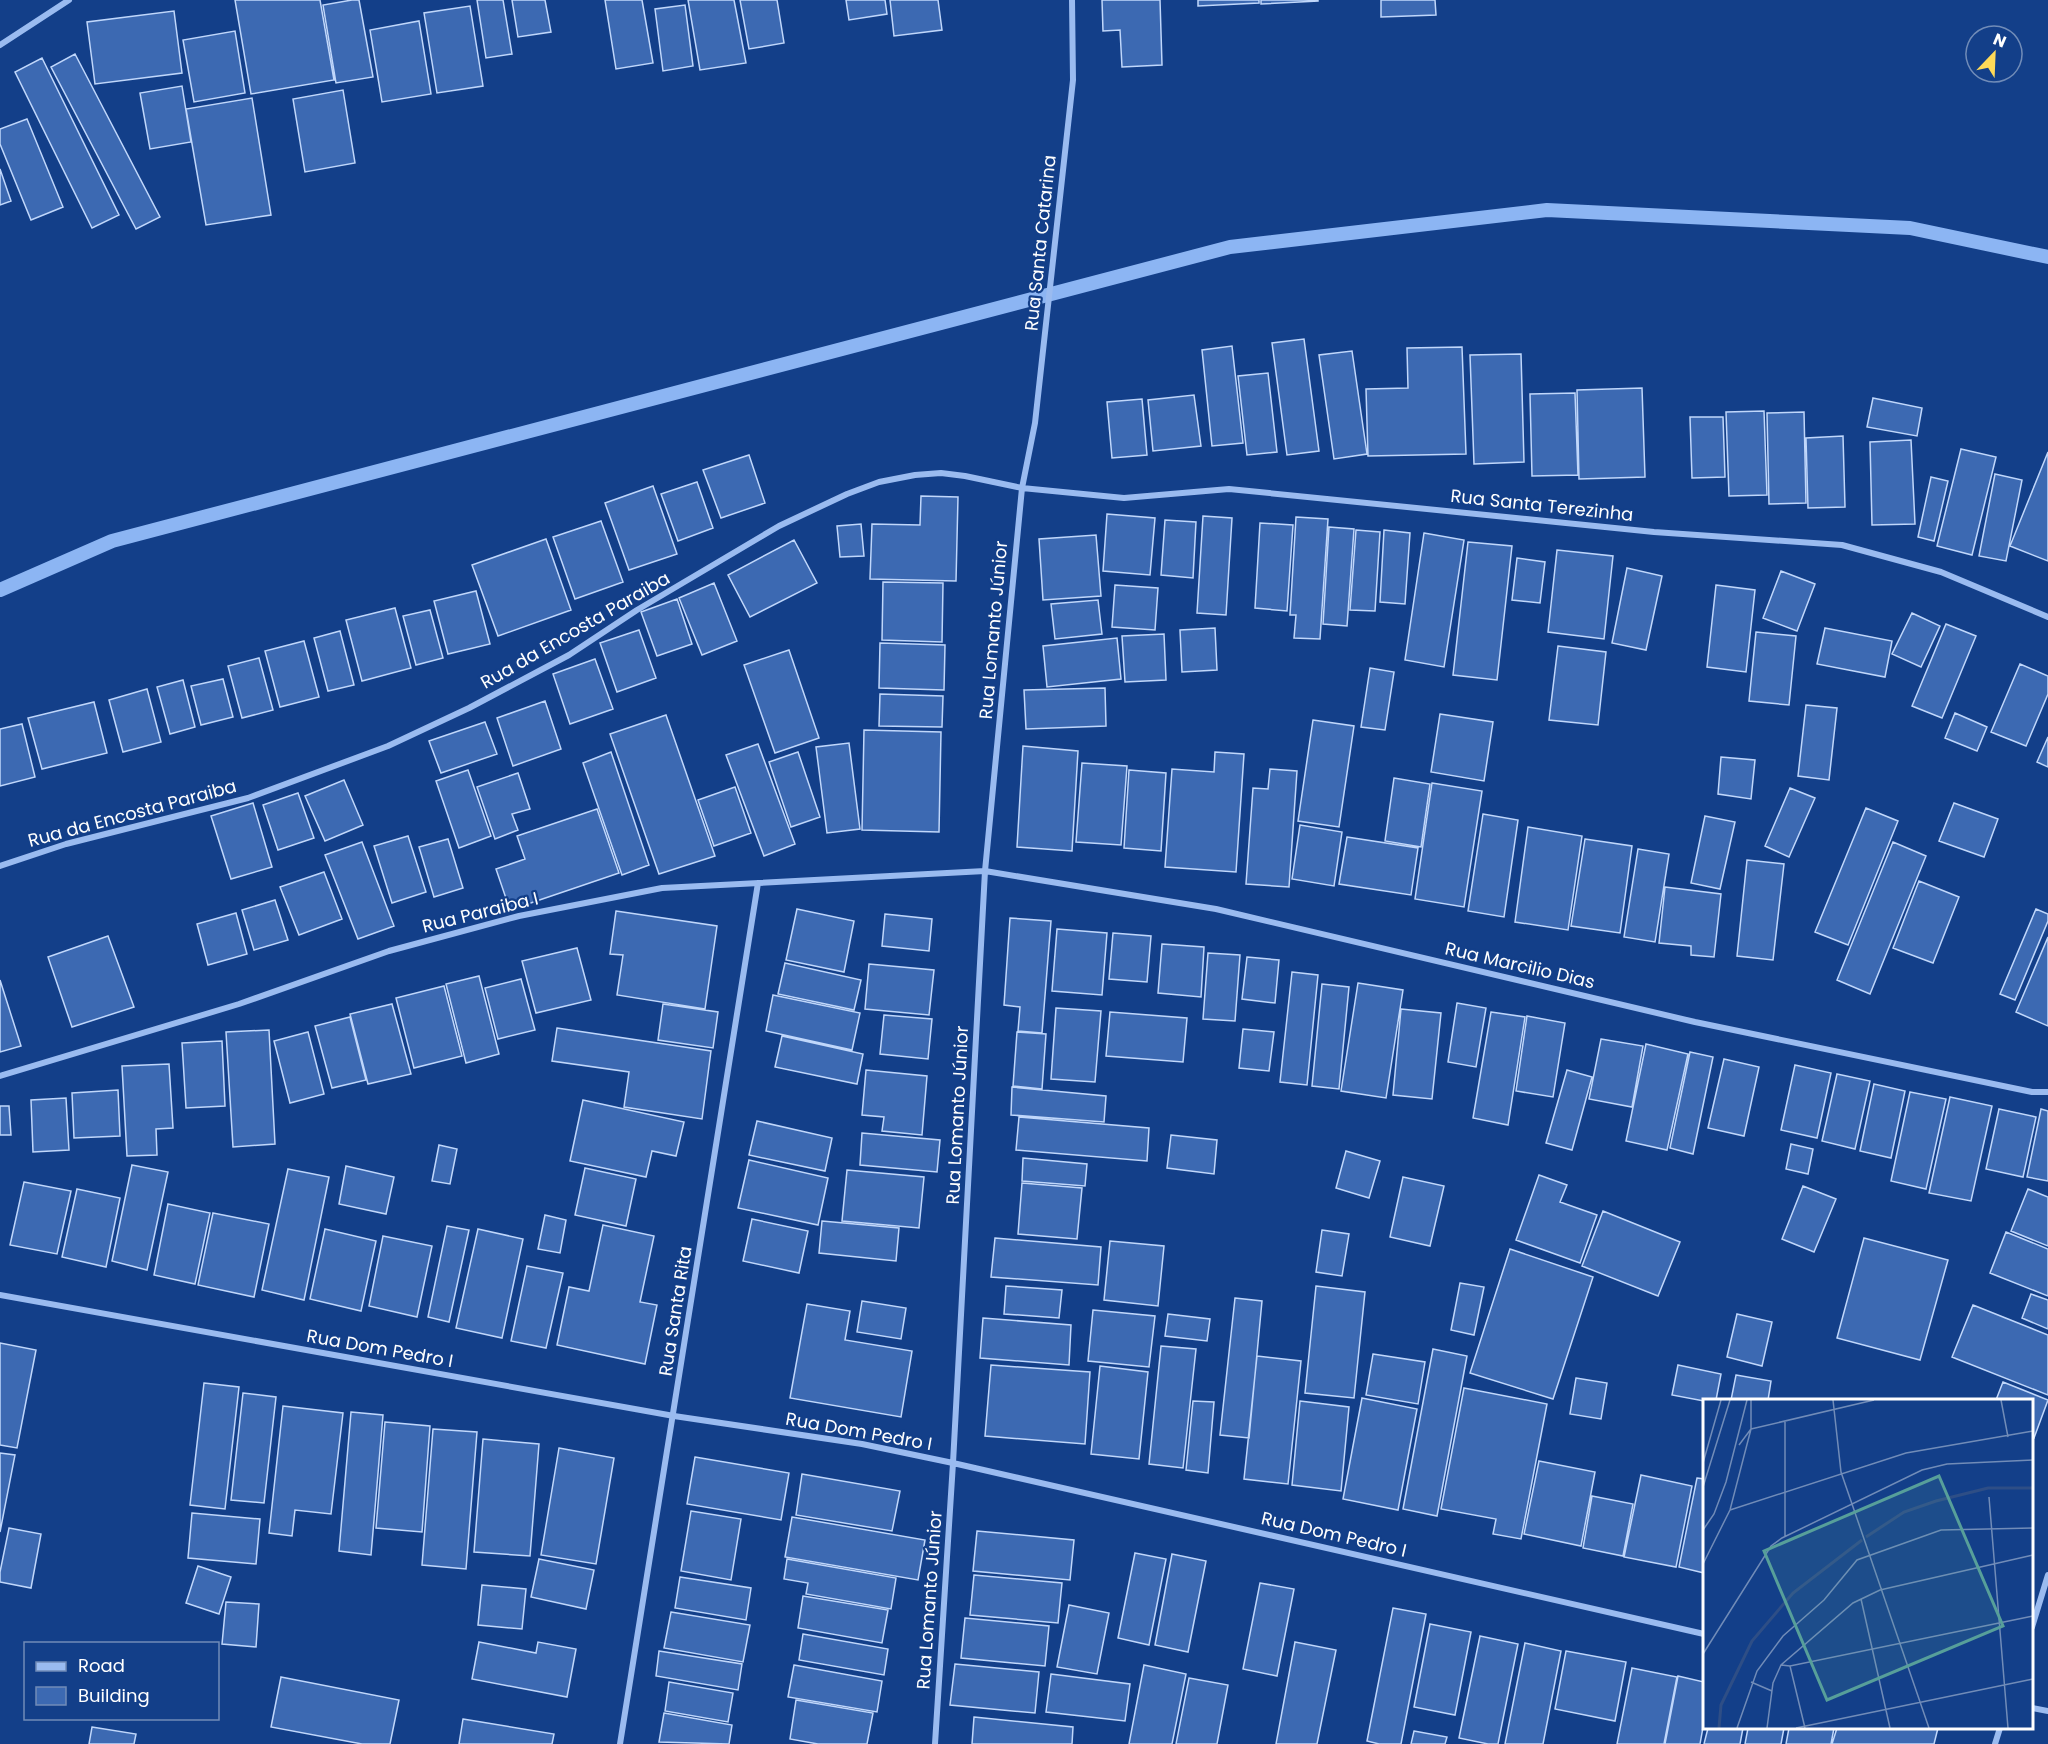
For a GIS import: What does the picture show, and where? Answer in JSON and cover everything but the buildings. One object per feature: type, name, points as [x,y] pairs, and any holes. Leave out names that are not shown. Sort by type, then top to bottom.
[{"type":"street","points":[[0,45],[69,0]]},
{"type":"street","name":"Rua Santa Catarina","points":[[1022,488],[1035,423],[1073,80],[1072,0]]},
{"type":"street","name":"Rua da Encosta Paraiba","points":[[0,866],[66,844],[248,798],[388,746],[469,708],[569,655],[638,610],[780,526],[847,494],[879,482],[941,473],[1022,488]]},
{"type":"street","name":"Rua Santa Terezinha","points":[[1022,488],[1124,498],[1229,489],[1654,532],[1842,545],[1941,572],[2048,617]]},
{"type":"street","name":"Rua Lomanto Júnior","points":[[935,1744],[953,1462],[985,871],[1022,488]]},
{"type":"street","name":"Rua Paraiba I","points":[[0,1076],[239,1004],[389,951],[519,916],[662,888],[985,871]]},
{"type":"street","name":"Rua Marcilio Dias","points":[[985,871],[1216,909],[1695,1022],[2032,1092],[2048,1092]]},
{"type":"street","name":"Rua Santa Rita","points":[[620,1744],[758,883]]},
{"type":"street","name":"Rua Dom Pedro I","points":[[0,1295],[674,1416],[862,1444],[953,1462],[1703,1634]]},
{"type":"street","points":[[2033,1621],[2048,1575]]},
{"type":"street","points":[[2033,1708],[2048,1711]]},
{"type":"street","points":[[1995,1744],[2000,1729]]},
{"type":"waterway","points":[[0,590],[112,541],[1230,247],[1547,210],[1910,228],[2048,257]]}]
